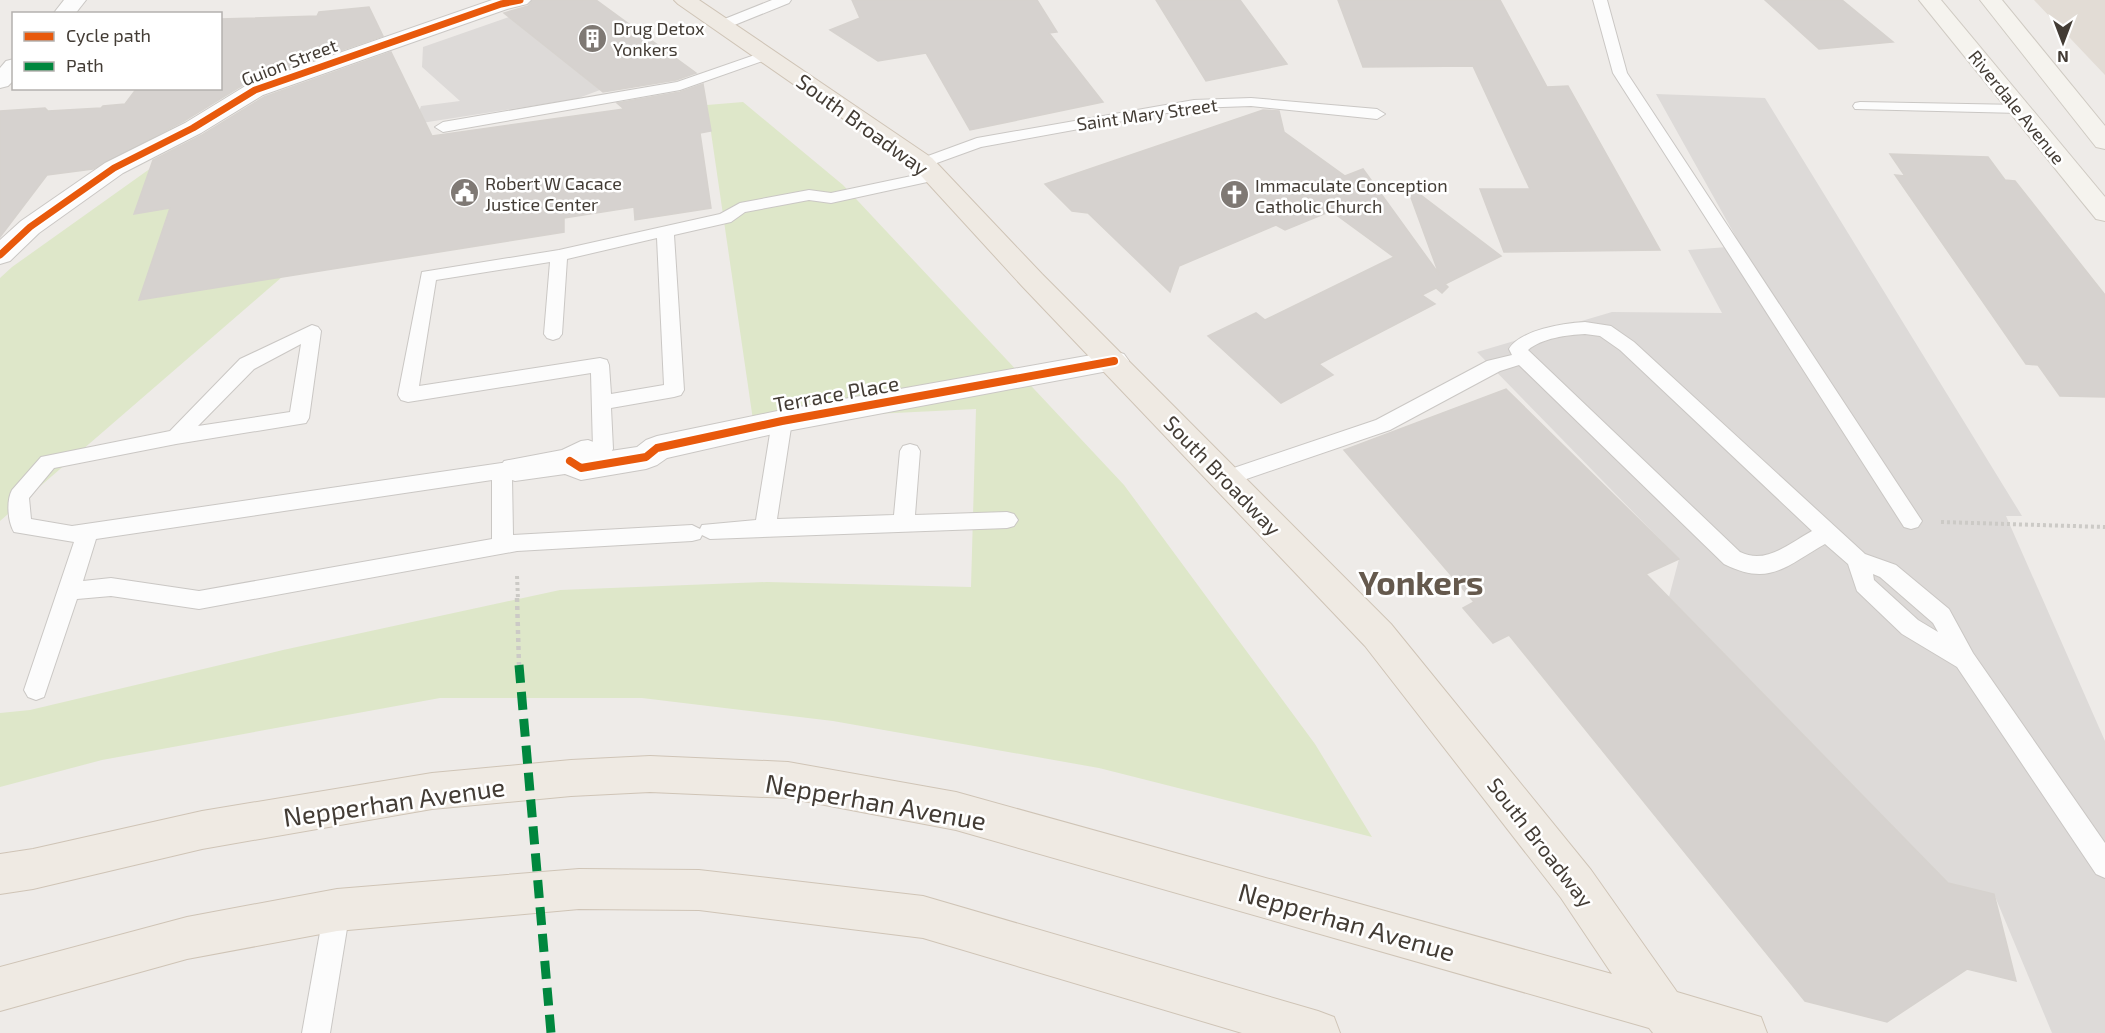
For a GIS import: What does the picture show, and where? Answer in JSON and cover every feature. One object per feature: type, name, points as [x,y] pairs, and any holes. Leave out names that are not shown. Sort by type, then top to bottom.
[{"type":"main road","name":"South Broadway","points":[[685,0],[929,170],[1032,280],[1114,361],[1378,635],[1576,884],[1671,1022]]},
{"type":"main road","name":"Riverdale Avenue","points":[[1930,0],[2020,109],[2056,157],[2105,213]]},
{"type":"main road","points":[[1991,0],[2105,142]]},
{"type":"main road","name":"Nepperhan Avenue","points":[[0,874],[33,869],[202,830],[432,791],[571,778],[650,774],[789,780],[956,811],[1671,1022],[1745,1033]]},
{"type":"main road","points":[[0,988],[187,938],[337,910],[579,889],[699,890],[923,917],[1318,1033]]},
{"type":"street","points":[[65,12],[75,0]]},
{"type":"street","name":"Guion Street","points":[[0,255],[30,227],[114,168],[193,128],[255,90],[501,4],[520,0]]},
{"type":"street","points":[[0,81],[12,68]]},
{"type":"street","name":"Terrace Place","points":[[570,461],[582,468],[646,457],[657,448],[782,421],[1114,361]]},
{"type":"street","name":"Terrace Place","points":[[509,470],[570,461],[581,453],[603,449],[644,443],[657,448]]},
{"type":"lane","points":[[722,25],[784,0]]},
{"type":"lane","points":[[1600,0],[1620,73],[1911,521]]},
{"type":"lane","points":[[443,127],[680,87],[766,55]]},
{"type":"lane","name":"Saint Mary Street","points":[[601,403],[600,365],[408,395],[428,276],[559,255],[724,218],[745,221],[816,208],[831,198],[929,170],[976,143],[1194,104],[1251,102],[1377,114]]},
{"type":"lane","points":[[1860,106],[2020,109]]},
{"type":"lane","points":[[603,449],[601,403],[674,390],[665,231]]},
{"type":"lane","points":[[553,334],[559,255]]},
{"type":"lane","points":[[1828,532],[1767,566],[1748,566],[1732,558],[1523,358],[1518,350],[1526,342],[1565,328],[1605,330],[1627,346],[1828,532],[1857,560],[1865,585],[1910,627],[1965,660],[2105,865]]},
{"type":"lane","points":[[176,437],[247,364],[312,331],[298,418],[176,437],[48,462],[19,496],[21,526],[72,534],[509,470],[503,546]]},
{"type":"lane","points":[[1226,478],[1383,425],[1494,366],[1523,358]]},
{"type":"lane","points":[[765,528],[782,421]]},
{"type":"lane","points":[[904,524],[910,451]]},
{"type":"lane","points":[[69,591],[111,587],[199,600],[503,546],[765,528],[1007,520]]},
{"type":"lane","points":[[36,690],[88,531]]},
{"type":"lane","points":[[316,1033],[337,910]]},
{"type":"path","points":[[1911,521],[2105,527]]},
{"type":"shaded area","points":[[2034,0],[2105,0],[2105,75]]},
{"type":"shaded area","points":[[509,17],[600,90],[576,99],[415,124],[421,106],[460,101],[422,67],[423,47]]},
{"type":"shaded area","points":[[1656,94],[1765,98],[2022,516],[2006,516],[2105,741],[2105,1033],[2052,1033],[1994,894],[1948,883],[1669,597],[1679,559],[1477,352],[1612,312],[1722,313],[1688,250],[1741,246]]},
{"type":"green space","points":[[743,102],[843,185],[1124,485],[1315,744],[1372,837],[1099,768],[833,721],[642,698],[440,698],[102,760],[0,787],[0,713],[30,710],[283,650],[560,590],[767,582],[971,587],[976,409],[753,420],[707,105]]},
{"type":"green space","points":[[151,168],[135,214],[170,208],[140,300],[282,277],[0,521],[0,278],[12,267]]},
{"type":"building","name":"Drug Detox Yonkers","points":[[533,0],[596,0],[696,73],[676,80],[603,92],[504,13],[528,6]]},
{"type":"building","points":[[852,0],[1037,0],[1057,32],[1049,33],[1103,102],[970,130],[926,53],[878,61],[830,30],[860,18]]},
{"type":"building","points":[[1156,0],[1240,0],[1287,64],[1206,81]]},
{"type":"building","points":[[1338,0],[1500,0],[1547,87],[1568,86],[1660,250],[1504,252],[1480,189],[1530,189],[1473,66],[1363,67]]},
{"type":"building","points":[[1765,0],[1842,0],[1893,42],[1819,49]]},
{"type":"building","points":[[369,7],[383,36],[246,83],[184,121],[93,169],[47,175],[0,237],[0,111],[101,108],[125,104],[136,90],[222,90],[222,19],[317,16],[319,12]]},
{"type":"building","points":[[391,52],[432,136],[624,109],[617,103],[680,92],[703,84],[711,131],[700,133],[711,208],[635,220],[634,207],[564,218],[564,232],[139,300],[170,208],[134,214],[153,160],[202,135],[264,97]]},
{"type":"building","points":[[1263,110],[1279,111],[1284,132],[1345,176],[1363,169],[1439,274],[1406,184],[1501,256],[1445,284],[1448,287],[1442,293],[1436,288],[1422,295],[1435,304],[1319,364],[1333,375],[1281,403],[1208,336],[1256,313],[1265,320],[1394,257],[1331,211],[1285,230],[1276,225],[1179,266],[1170,292],[1088,213],[1072,211],[1045,184]]},
{"type":"building","points":[[1890,154],[1988,157],[2005,180],[2015,181],[2105,295],[2105,397],[2060,396],[2038,365],[2026,364],[1895,175],[1905,176]]},
{"type":"building","points":[[1506,389],[1679,559],[1646,574],[1948,883],[1994,894],[2016,981],[1967,969],[1887,1022],[1805,1001],[1509,635],[1493,643],[1463,608],[1474,602],[1344,450]]},
{"type":"marked path","points":[[519,665],[551,1033]]},
{"type":"cycle path","points":[[0,255],[30,227],[114,168],[193,128],[255,90],[501,4],[520,0]]},
{"type":"cycle path","points":[[570,461],[581,468],[646,457],[657,448],[782,421],[1114,361]]},
{"type":"place","name":"Drug Detox Yonkers","points":[[592,38]]},
{"type":"place","name":"Robert W Cacace Justice Center","points":[[464,193]]},
{"type":"place","name":"Immaculate Conception Catholic Church","points":[[1234,195]]},
{"type":"district","name":"Yonkers","points":[[1421,582]]}]
